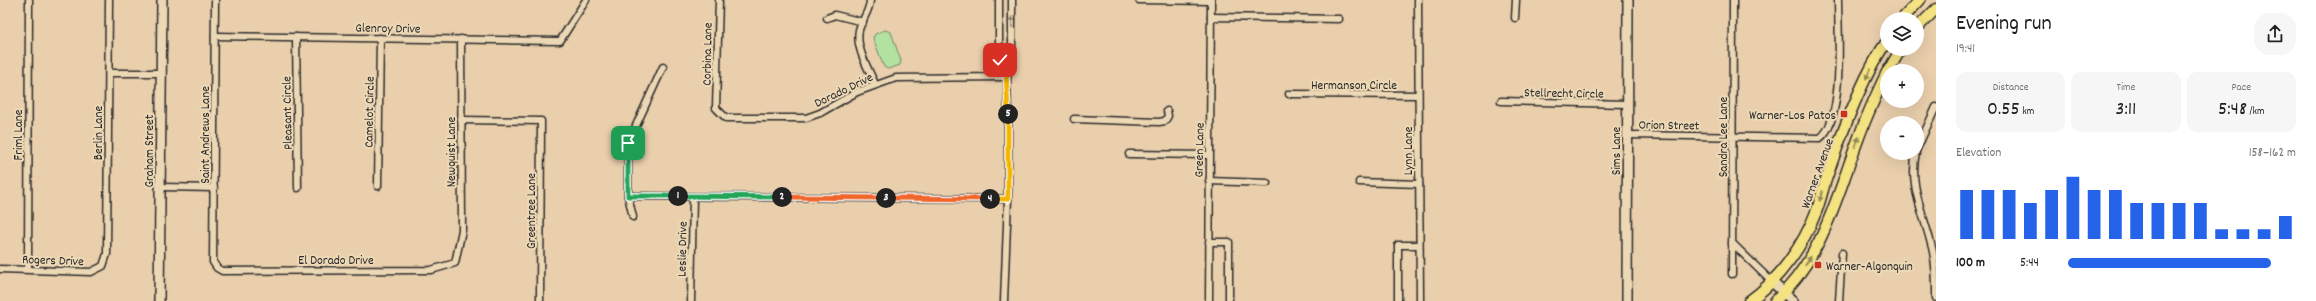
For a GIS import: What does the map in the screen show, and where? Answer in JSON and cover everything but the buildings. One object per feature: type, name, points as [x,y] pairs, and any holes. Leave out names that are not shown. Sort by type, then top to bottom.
[{"type":"main road","points":[[1909,12],[1920,0]]},
{"type":"main road","points":[[1924,21],[1936,9]]},
{"type":"main road","name":"Warner Avenue","points":[[1749,301],[1772,282],[1800,243],[1816,212],[1828,174],[1868,72],[1880,52]]},
{"type":"main road","points":[[1775,301],[1799,275],[1822,236],[1859,136],[1880,88]]},
{"type":"street","name":"Friml Lane","points":[[28,269],[29,0]]},
{"type":"street","name":"Berlin Lane","points":[[103,266],[107,254],[109,0]]},
{"type":"street","name":"Graham Street","points":[[159,301],[162,187],[162,0]]},
{"type":"street","name":"Saint Andrews Lane","points":[[215,0],[213,262],[217,268]]},
{"type":"street","name":"Glenroy Drive","points":[[215,36],[560,41],[586,0]]},
{"type":"street","name":"Corbina Lane","points":[[716,108],[719,0]]},
{"type":"street","points":[[870,0],[859,30],[859,46],[875,84]]},
{"type":"street","points":[[999,0],[1000,60],[1006,70],[1007,77],[1008,199],[1004,301]]},
{"type":"street","points":[[1006,70],[1012,60],[1012,0]]},
{"type":"street","points":[[1139,0],[1211,0]]},
{"type":"street","name":"Green Lane","points":[[1209,301],[1211,0]]},
{"type":"street","name":"Lynn Lane","points":[[1418,0],[1420,301]]},
{"type":"street","points":[[1515,18],[1516,0]]},
{"type":"street","name":"Sims Lane","points":[[1627,301],[1628,0]]},
{"type":"street","name":"Sandra Lee Lane","points":[[1732,274],[1733,0]]},
{"type":"street","name":"Orion Street","points":[[1628,135],[1818,138],[1823,136],[1836,107],[1838,96],[1838,0]]},
{"type":"street","points":[[827,18],[835,16],[863,22]]},
{"type":"street","points":[[1211,17],[1339,19]]},
{"type":"street","name":"Pleasant Circle","points":[[296,37],[298,188]]},
{"type":"street","name":"Camelot Circle","points":[[378,186],[380,38]]},
{"type":"street","name":"Newquist Lane","points":[[455,263],[462,230],[461,39]]},
{"type":"street","points":[[633,217],[628,196],[628,143],[663,67]]},
{"type":"street","points":[[109,73],[161,73]]},
{"type":"street","name":"Dorado Drive","points":[[716,108],[723,116],[731,119],[806,118],[820,113],[875,84],[900,78],[1007,77]]},
{"type":"street","name":"Hermanson Circle","points":[[1290,94],[1418,95]]},
{"type":"street","name":"Stellrecht Circle","points":[[1501,101],[1627,104]]},
{"type":"street","points":[[1924,134],[1936,106]]},
{"type":"street","points":[[1074,120],[1159,122],[1165,121],[1168,116],[1167,111]]},
{"type":"street","name":"Greentree Lane","points":[[461,120],[541,120],[540,301]]},
{"type":"street","points":[[1129,154],[1209,155]]},
{"type":"street","points":[[1914,160],[1914,183],[1936,266],[1936,298]]},
{"type":"street","points":[[1209,181],[1267,182]]},
{"type":"street","points":[[1359,182],[1419,184]]},
{"type":"street","points":[[162,187],[214,188]]},
{"type":"street","points":[[628,196],[1008,199]]},
{"type":"street","name":"Leslie Drive","points":[[691,301],[693,197]]},
{"type":"street","points":[[1209,242],[1229,242],[1229,301]]},
{"type":"street","points":[[1732,243],[1793,301]]},
{"type":"street","points":[[1398,301],[1398,245],[1419,245]]},
{"type":"street","points":[[1839,301],[1842,253]]},
{"type":"street","name":"El Dorado Drive","points":[[217,268],[222,271],[432,270],[455,263]]},
{"type":"street","name":"Rogers Drive","points":[[0,269],[91,272],[103,266]]},
{"type":"green space","points":[[885,30],[891,32],[901,61],[900,65],[888,69],[884,67],[873,38],[875,34]]},
{"type":"place","name":"Warner-Los Patos","points":[[1844,114]]},
{"type":"place","name":"Warner-Algonquin","points":[[1818,265]]},
{"type":"route","points":[[628,143],[628,196],[1008,199],[1008,121],[1006,70],[1000,60]]}]
